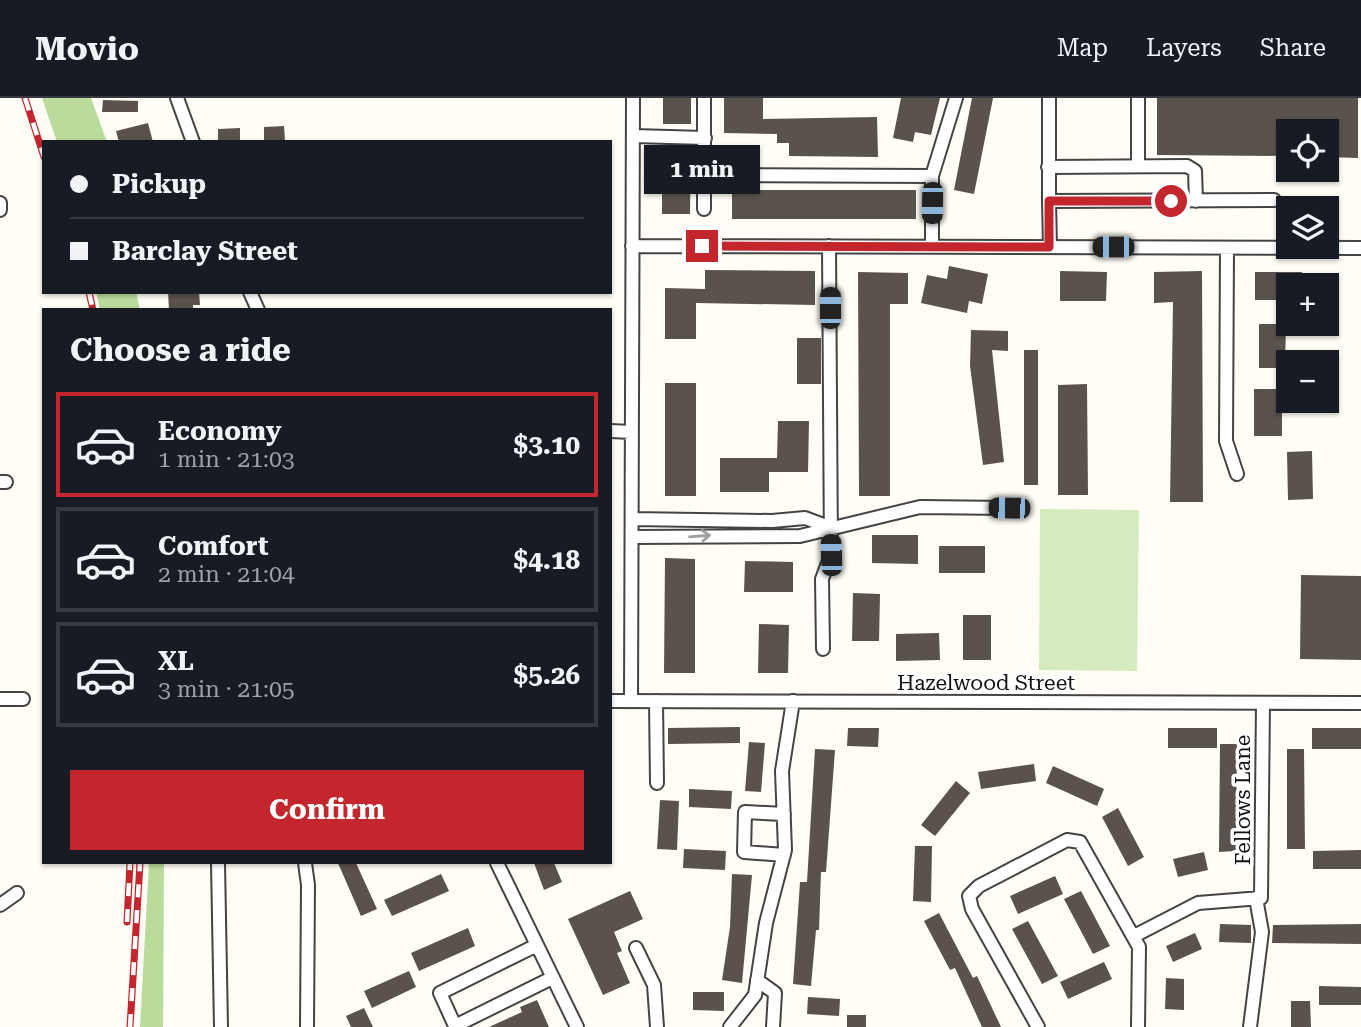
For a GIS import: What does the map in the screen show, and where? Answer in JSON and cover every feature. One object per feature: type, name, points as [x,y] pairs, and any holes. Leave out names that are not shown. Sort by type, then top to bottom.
[{"type":"street","points":[[177,98],[191,140]]},
{"type":"street","points":[[631,701],[633,98]]},
{"type":"street","points":[[704,98],[704,209]]},
{"type":"street","points":[[932,247],[932,176],[956,98]]},
{"type":"street","points":[[1049,98],[1049,247]]},
{"type":"street","points":[[1138,98],[1138,165]]},
{"type":"street","points":[[633,136],[705,138]]},
{"type":"street","points":[[1048,167],[1188,166],[1195,172],[1196,201]]},
{"type":"street","points":[[704,175],[932,176]]},
{"type":"street","points":[[1049,201],[1275,200]]},
{"type":"street","points":[[0,203],[0,210]]},
{"type":"street","points":[[632,246],[1361,248]]},
{"type":"street","points":[[823,649],[822,579],[831,555],[830,246]]},
{"type":"street","points":[[1227,247],[1226,441],[1237,474]]},
{"type":"street","points":[[612,431],[631,432]]},
{"type":"street","points":[[632,537],[800,536],[920,507],[1009,508]]},
{"type":"street","points":[[632,519],[772,521],[805,518],[830,527]]},
{"type":"street","points":[[0,699],[23,699]]},
{"type":"street","name":"Hazelwood Street","points":[[612,701],[1361,703]]},
{"type":"street","points":[[656,701],[657,783]]},
{"type":"street","points":[[730,1027],[755,995],[766,923],[784,855],[782,771],[793,702]]},
{"type":"street","name":"Fellows Lane","points":[[1250,1027],[1262,932],[1259,898],[1263,703]]},
{"type":"street","points":[[783,814],[745,812],[744,852],[784,855]]},
{"type":"street","points":[[1038,1027],[971,906],[969,896],[973,890],[1060,843],[1074,840],[1082,845],[1134,936],[1141,958],[1138,1027]]},
{"type":"street","points":[[218,864],[221,1027]]},
{"type":"street","points":[[305,864],[308,885],[307,1027]]},
{"type":"street","points":[[498,864],[577,1027]]},
{"type":"street","points":[[0,905],[17,893]]},
{"type":"street","points":[[1134,936],[1198,903],[1259,898]]},
{"type":"street","points":[[537,945],[440,993],[455,1026],[552,978]]},
{"type":"street","points":[[636,948],[654,985],[657,1027]]},
{"type":"street","points":[[757,980],[775,993],[773,1027]]},
{"type":"street","points":[[730,1027],[736,1027]]},
{"type":"green space","points":[[42,98],[91,98],[106,140],[56,140]]},
{"type":"green space","points":[[96,294],[136,294],[140,308],[100,308]]},
{"type":"green space","points":[[1040,509],[1139,510],[1137,671],[1039,670]]},
{"type":"green space","points":[[149,864],[164,864],[163,1027],[140,1027]]},
{"type":"building","points":[[663,98],[691,98],[691,124],[663,124]]},
{"type":"building","points":[[724,98],[763,98],[763,119],[877,117],[878,157],[789,156],[789,143],[777,143],[777,134],[724,133]]},
{"type":"building","points":[[901,98],[940,98],[931,135],[915,132],[913,142],[893,138]]},
{"type":"building","points":[[972,98],[993,98],[974,194],[954,190]]},
{"type":"building","points":[[1157,98],[1358,98],[1358,158],[1339,157],[1339,119],[1276,119],[1276,156],[1157,155]]},
{"type":"building","points":[[103,100],[138,101],[138,112],[102,112]]},
{"type":"building","points":[[148,123],[152,140],[118,140],[116,131]]},
{"type":"building","points":[[284,126],[285,140],[264,140],[264,127]]},
{"type":"building","points":[[240,128],[240,140],[218,140],[218,129]]},
{"type":"building","points":[[662,150],[691,150],[690,214],[662,214]]},
{"type":"building","points":[[732,190],[916,190],[916,219],[732,219]]},
{"type":"building","points":[[949,266],[988,274],[982,304],[969,301],[967,313],[921,303],[927,275],[947,279]]},
{"type":"building","points":[[705,270],[815,271],[815,305],[696,303],[696,339],[665,339],[665,288],[705,289]]},
{"type":"building","points":[[1060,271],[1107,272],[1106,301],[1060,301]]},
{"type":"building","points":[[1202,271],[1203,502],[1170,502],[1173,302],[1154,303],[1154,272]]},
{"type":"building","points":[[858,272],[908,273],[908,304],[890,304],[890,496],[859,496]]},
{"type":"building","points":[[1255,272],[1302,272],[1276,273],[1276,300],[1255,300]]},
{"type":"building","points":[[168,294],[199,294],[200,305],[193,305],[193,308],[169,308]]},
{"type":"building","points":[[1259,324],[1276,324],[1276,336],[1286,336],[1285,350],[1276,350],[1276,368],[1259,368]]},
{"type":"building","points":[[971,330],[1008,331],[1008,351],[992,350],[1004,462],[983,465],[970,366]]},
{"type":"building","points":[[797,338],[821,338],[821,384],[797,384]]},
{"type":"building","points":[[1024,350],[1038,350],[1038,485],[1024,485]]},
{"type":"building","points":[[665,383],[696,383],[696,496],[665,496]]},
{"type":"building","points":[[1087,384],[1088,495],[1058,495],[1058,385]]},
{"type":"building","points":[[1254,389],[1276,389],[1276,413],[1282,413],[1282,436],[1254,436]]},
{"type":"building","points":[[778,421],[809,421],[808,472],[769,472],[769,492],[720,492],[720,458],[777,458]]},
{"type":"building","points":[[1312,451],[1313,499],[1288,500],[1287,452]]},
{"type":"building","points":[[872,535],[918,535],[918,564],[872,563]]},
{"type":"building","points":[[939,546],[985,546],[985,573],[939,573]]},
{"type":"building","points":[[665,558],[695,559],[695,673],[664,673]]},
{"type":"building","points":[[745,561],[793,562],[793,592],[744,592]]},
{"type":"building","points":[[1301,575],[1361,576],[1361,660],[1300,659]]},
{"type":"building","points":[[853,593],[880,594],[879,641],[852,641]]},
{"type":"building","points":[[963,615],[991,615],[991,660],[963,660]]},
{"type":"building","points":[[759,624],[789,625],[788,673],[758,673]]},
{"type":"building","points":[[939,633],[940,660],[896,661],[896,634]]},
{"type":"building","points":[[740,727],[740,743],[668,744],[668,728]]},
{"type":"building","points":[[848,728],[879,728],[878,747],[847,746]]},
{"type":"building","points":[[1168,728],[1217,728],[1217,748],[1168,748]]},
{"type":"building","points":[[1312,728],[1361,728],[1361,749],[1312,749]]},
{"type":"building","points":[[749,742],[765,743],[761,792],[745,791]]},
{"type":"building","points":[[1220,744],[1237,744],[1236,851],[1219,852]]},
{"type":"building","points":[[815,749],[835,750],[826,872],[821,872],[819,930],[816,930],[811,986],[793,984],[800,882],[807,882]]},
{"type":"building","points":[[1287,749],[1304,749],[1305,849],[1287,849]]},
{"type":"building","points":[[1034,764],[1036,781],[981,789],[978,772]]},
{"type":"building","points":[[1053,766],[1104,789],[1097,806],[1046,783]]},
{"type":"building","points":[[956,781],[970,793],[935,836],[921,825]]},
{"type":"building","points":[[689,789],[732,791],[731,809],[689,807]]},
{"type":"building","points":[[660,800],[679,801],[677,850],[657,849]]},
{"type":"building","points":[[1118,808],[1144,857],[1128,866],[1102,817]]},
{"type":"building","points":[[915,846],[932,846],[931,902],[913,901]]},
{"type":"building","points":[[684,849],[726,851],[725,870],[683,868]]},
{"type":"building","points":[[1361,850],[1361,869],[1313,869],[1313,851]]},
{"type":"building","points":[[1204,852],[1208,870],[1178,877],[1173,859]]},
{"type":"building","points":[[338,864],[356,864],[377,909],[361,916]]},
{"type":"building","points":[[534,864],[554,864],[562,882],[544,890]]},
{"type":"building","points":[[441,874],[449,891],[392,916],[384,900]]},
{"type":"building","points":[[732,874],[752,875],[742,983],[722,980],[730,927]]},
{"type":"building","points":[[1055,876],[1063,894],[1018,914],[1010,896]]},
{"type":"building","points":[[630,891],[643,919],[614,932],[622,951],[617,953],[630,983],[603,995],[568,919]]},
{"type":"building","points":[[1081,891],[1110,946],[1093,954],[1064,899]]},
{"type":"building","points":[[939,913],[973,978],[977,976],[1001,1027],[982,1027],[955,968],[950,970],[924,921]]},
{"type":"building","points":[[1028,921],[1058,976],[1042,984],[1012,929]]},
{"type":"building","points":[[1220,924],[1251,925],[1251,943],[1219,942]]},
{"type":"building","points":[[1361,924],[1361,944],[1272,943],[1273,925]]},
{"type":"building","points":[[468,928],[475,946],[419,971],[411,953]]},
{"type":"building","points":[[1195,933],[1202,949],[1173,962],[1166,946]]},
{"type":"building","points":[[1104,962],[1112,979],[1068,999],[1060,982]]},
{"type":"building","points":[[409,971],[416,987],[372,1008],[364,991]]},
{"type":"building","points":[[1166,978],[1184,979],[1184,1010],[1165,1009]]},
{"type":"building","points":[[1319,986],[1361,987],[1361,1005],[1319,1005]]},
{"type":"building","points":[[693,992],[724,992],[724,1011],[693,1010]]},
{"type":"building","points":[[808,997],[840,999],[839,1016],[807,1014]]},
{"type":"building","points":[[537,1000],[549,1027],[489,1027],[522,1012],[520,1007]]},
{"type":"building","points":[[1291,1001],[1310,1001],[1311,1027],[1291,1027]]},
{"type":"building","points":[[364,1008],[373,1027],[351,1027],[346,1016]]},
{"type":"building","points":[[847,1015],[866,1015],[866,1027],[847,1027]]},
{"type":"railway","points":[[25,98],[42,151]]},
{"type":"railway","points":[[89,294],[93,308]]},
{"type":"railway","points":[[127,922],[130,864]]},
{"type":"railway","points":[[130,1027],[140,864]]},
{"type":"route","points":[[702,246],[1049,247],[1049,201],[1171,201]]}]
